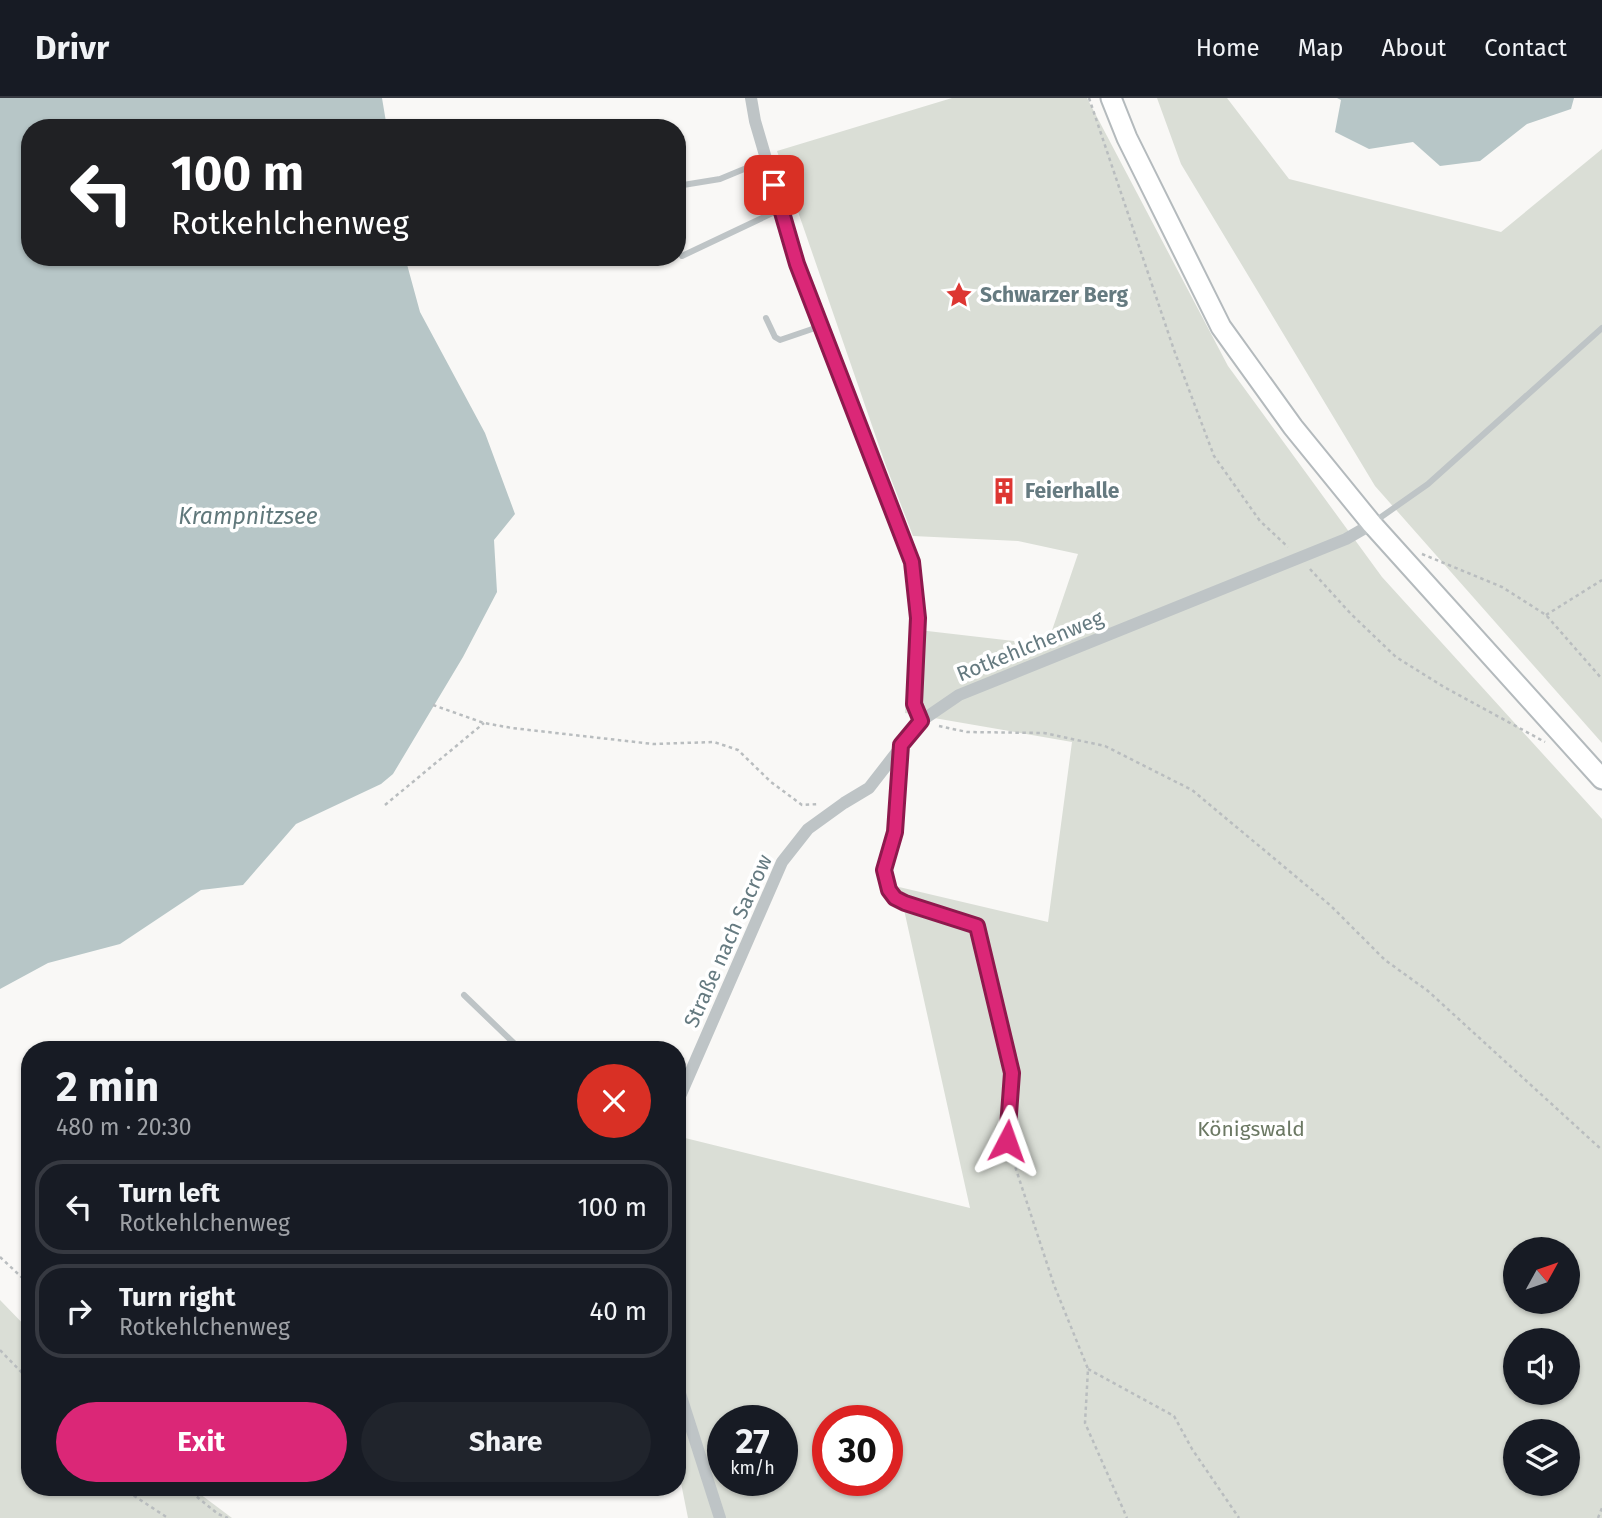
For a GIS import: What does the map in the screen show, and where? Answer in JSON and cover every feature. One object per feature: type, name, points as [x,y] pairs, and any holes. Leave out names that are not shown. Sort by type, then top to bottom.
[{"type":"main road","points":[[1111,98],[1127,138],[1221,327],[1293,427],[1372,524],[1602,779]]},
{"type":"street","points":[[751,98],[766,160],[797,264],[912,562],[918,618],[914,704],[921,721]]},
{"type":"street","name":"Rotkehlchenweg","points":[[921,721],[959,695],[1346,539],[1372,524]]},
{"type":"street","name":"Straße nach Sacrow","points":[[686,1082],[782,862],[808,830],[869,788],[921,721]]},
{"type":"street","points":[[901,745],[895,832],[884,870],[889,890],[895,898],[905,903],[977,926],[1012,1073],[1007,1141]]},
{"type":"street","points":[[686,1412],[720,1518]]},
{"type":"lane","points":[[686,185],[720,179],[766,160]]},
{"type":"lane","points":[[686,254],[781,209]]},
{"type":"lane","points":[[766,317],[775,337],[780,340],[821,326]]},
{"type":"lane","points":[[1372,524],[1428,484],[1602,328]]},
{"type":"lane","points":[[464,995],[511,1041]]},
{"type":"path","points":[[1089,98],[1174,350],[1214,456],[1260,522],[1300,558],[1351,614],[1396,657],[1444,687],[1546,742]]},
{"type":"path","points":[[1395,548],[1416,552],[1490,582],[1546,615],[1602,679]]},
{"type":"path","points":[[1546,615],[1602,580]]},
{"type":"path","points":[[433,705],[484,723],[512,728],[653,744],[714,742],[738,750],[771,782],[802,805],[844,803]]},
{"type":"path","points":[[921,721],[967,732],[1044,733],[1105,746],[1192,790],[1330,905],[1385,960],[1427,991],[1602,1150]]},
{"type":"path","points":[[385,805],[484,723]]},
{"type":"path","points":[[1007,1141],[1055,1285],[1088,1369],[1085,1423],[1127,1518]]},
{"type":"path","points":[[0,1257],[21,1277]]},
{"type":"path","points":[[0,1350],[21,1372]]},
{"type":"path","points":[[1088,1369],[1174,1416],[1192,1449],[1239,1518]]},
{"type":"path","points":[[135,1496],[169,1518]]},
{"type":"path","points":[[196,1496],[218,1514],[228,1518]]},
{"type":"path","points":[[1598,1518],[1602,1508]]},
{"type":"green space","name":"Königswald","points":[[952,98],[1087,98],[1228,366],[1382,577],[1602,819],[1602,1518],[688,1518],[684,1496],[686,1496],[686,1138],[970,1208],[899,887],[1048,922],[1072,742],[905,713],[910,629],[1047,645],[1078,554],[1018,541],[913,536],[886,466],[777,151]]},
{"type":"green space","points":[[1157,98],[1227,98],[1289,179],[1501,232],[1602,149],[1602,743],[1375,486],[1181,164]]},
{"type":"green space","points":[[0,1300],[21,1322],[21,1496],[203,1496],[232,1518],[0,1518]]},
{"type":"water","name":"Krampnitzsee","points":[[0,98],[382,98],[386,119],[21,119],[21,266],[407,266],[420,312],[485,433],[515,514],[494,540],[497,592],[463,657],[393,774],[381,784],[296,824],[243,885],[201,890],[120,944],[48,963],[0,989]]},
{"type":"water","points":[[1337,98],[1574,98],[1571,109],[1527,124],[1480,161],[1440,166],[1413,142],[1369,149],[1335,132],[1341,100]]},
{"type":"place","name":"Schwarzer Berg","points":[[959,295]]},
{"type":"place","name":"Feierhalle","points":[[1004,491]]},
{"type":"route","points":[[774,185],[797,264],[912,562],[918,618],[914,704],[921,721],[901,745],[895,832],[884,870],[889,890],[895,898],[977,926],[1012,1073],[1007,1141]]}]
